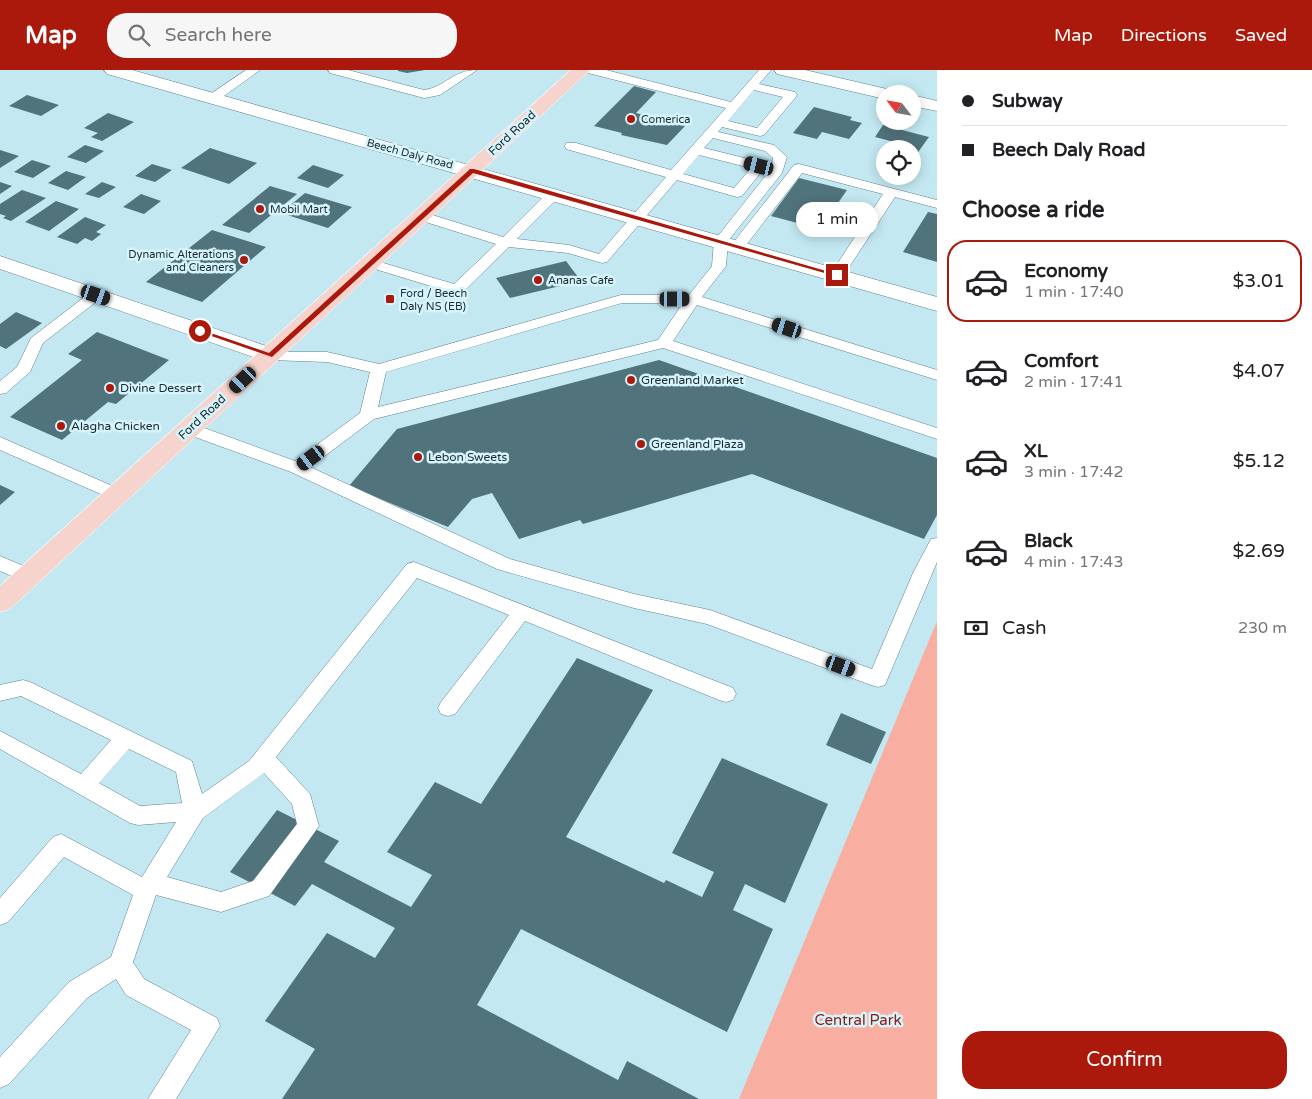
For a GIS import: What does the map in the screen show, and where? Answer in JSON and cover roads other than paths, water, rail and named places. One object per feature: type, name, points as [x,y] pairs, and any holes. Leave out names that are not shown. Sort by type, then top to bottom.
[{"type":"main road","name":"Beech Daly Road","points":[[113,70],[639,217],[937,304]]},
{"type":"main road","name":"Ford Road","points":[[0,602],[581,70]]},
{"type":"main road","points":[[783,70],[876,92]]},
{"type":"main road","points":[[921,102],[937,106]]},
{"type":"main road","points":[[0,262],[270,356]]},
{"type":"lane","points":[[213,98],[254,70]]},
{"type":"lane","points":[[334,70],[424,94],[436,92],[471,70]]},
{"type":"lane","points":[[592,70],[734,106]]},
{"type":"lane","points":[[421,216],[505,242],[570,249],[602,259],[765,70]]},
{"type":"lane","points":[[720,123],[760,132],[791,95],[751,86]]},
{"type":"lane","points":[[664,343],[693,299],[719,266],[743,212],[777,170],[780,158],[769,148],[710,134]]},
{"type":"lane","points":[[571,146],[737,193],[759,166],[696,150]]},
{"type":"lane","points":[[729,243],[799,168],[937,204]]},
{"type":"lane","points":[[837,275],[891,192]]},
{"type":"lane","points":[[370,263],[457,290],[554,194]]},
{"type":"lane","points":[[0,389],[24,369],[36,341],[96,295]]},
{"type":"lane","points":[[270,356],[327,357],[379,369],[621,299],[693,299],[937,375]]},
{"type":"lane","points":[[297,468],[368,415],[664,343],[937,434]]},
{"type":"lane","points":[[368,415],[379,369]]},
{"type":"lane","points":[[190,429],[297,468],[504,564],[634,601],[710,617],[878,679],[922,572],[937,544]]},
{"type":"lane","points":[[0,443],[118,494]]},
{"type":"lane","points":[[0,563],[28,576]]},
{"type":"lane","points":[[0,1075],[78,990],[120,964],[149,887],[195,811],[256,767],[414,569],[726,694]]},
{"type":"lane","points":[[448,708],[522,612]]},
{"type":"lane","points":[[0,693],[24,688],[185,767],[195,811]]},
{"type":"lane","points":[[0,738],[138,816],[195,811]]},
{"type":"lane","points":[[83,786],[126,738]]},
{"type":"lane","points":[[0,916],[62,844],[149,887],[220,902],[261,889],[308,826],[302,800],[264,758]]},
{"type":"lane","points":[[120,964],[135,987],[208,1026],[160,1099]]},
{"type":"place","name":"Comerica","points":[[631,119]]},
{"type":"place","name":"Mobil Mart","points":[[260,209]]},
{"type":"place","name":"Dynamic Alterations and Cleaners","points":[[244,260]]},
{"type":"place","name":"Ananas Cafe","points":[[538,280]]},
{"type":"place","name":"Ford / Beech Daly NS (EB)","points":[[390,299]]},
{"type":"place","name":"Greenland Market","points":[[631,380]]},
{"type":"place","name":"Divine Dessert","points":[[110,388]]},
{"type":"place","name":"Alagha Chicken","points":[[61,426]]},
{"type":"place","name":"Greenland Plaza","points":[[641,444]]},
{"type":"place","name":"Lebon Sweets","points":[[418,457]]},
{"type":"park label","name":"Central Park","points":[[858,1020]]}]
